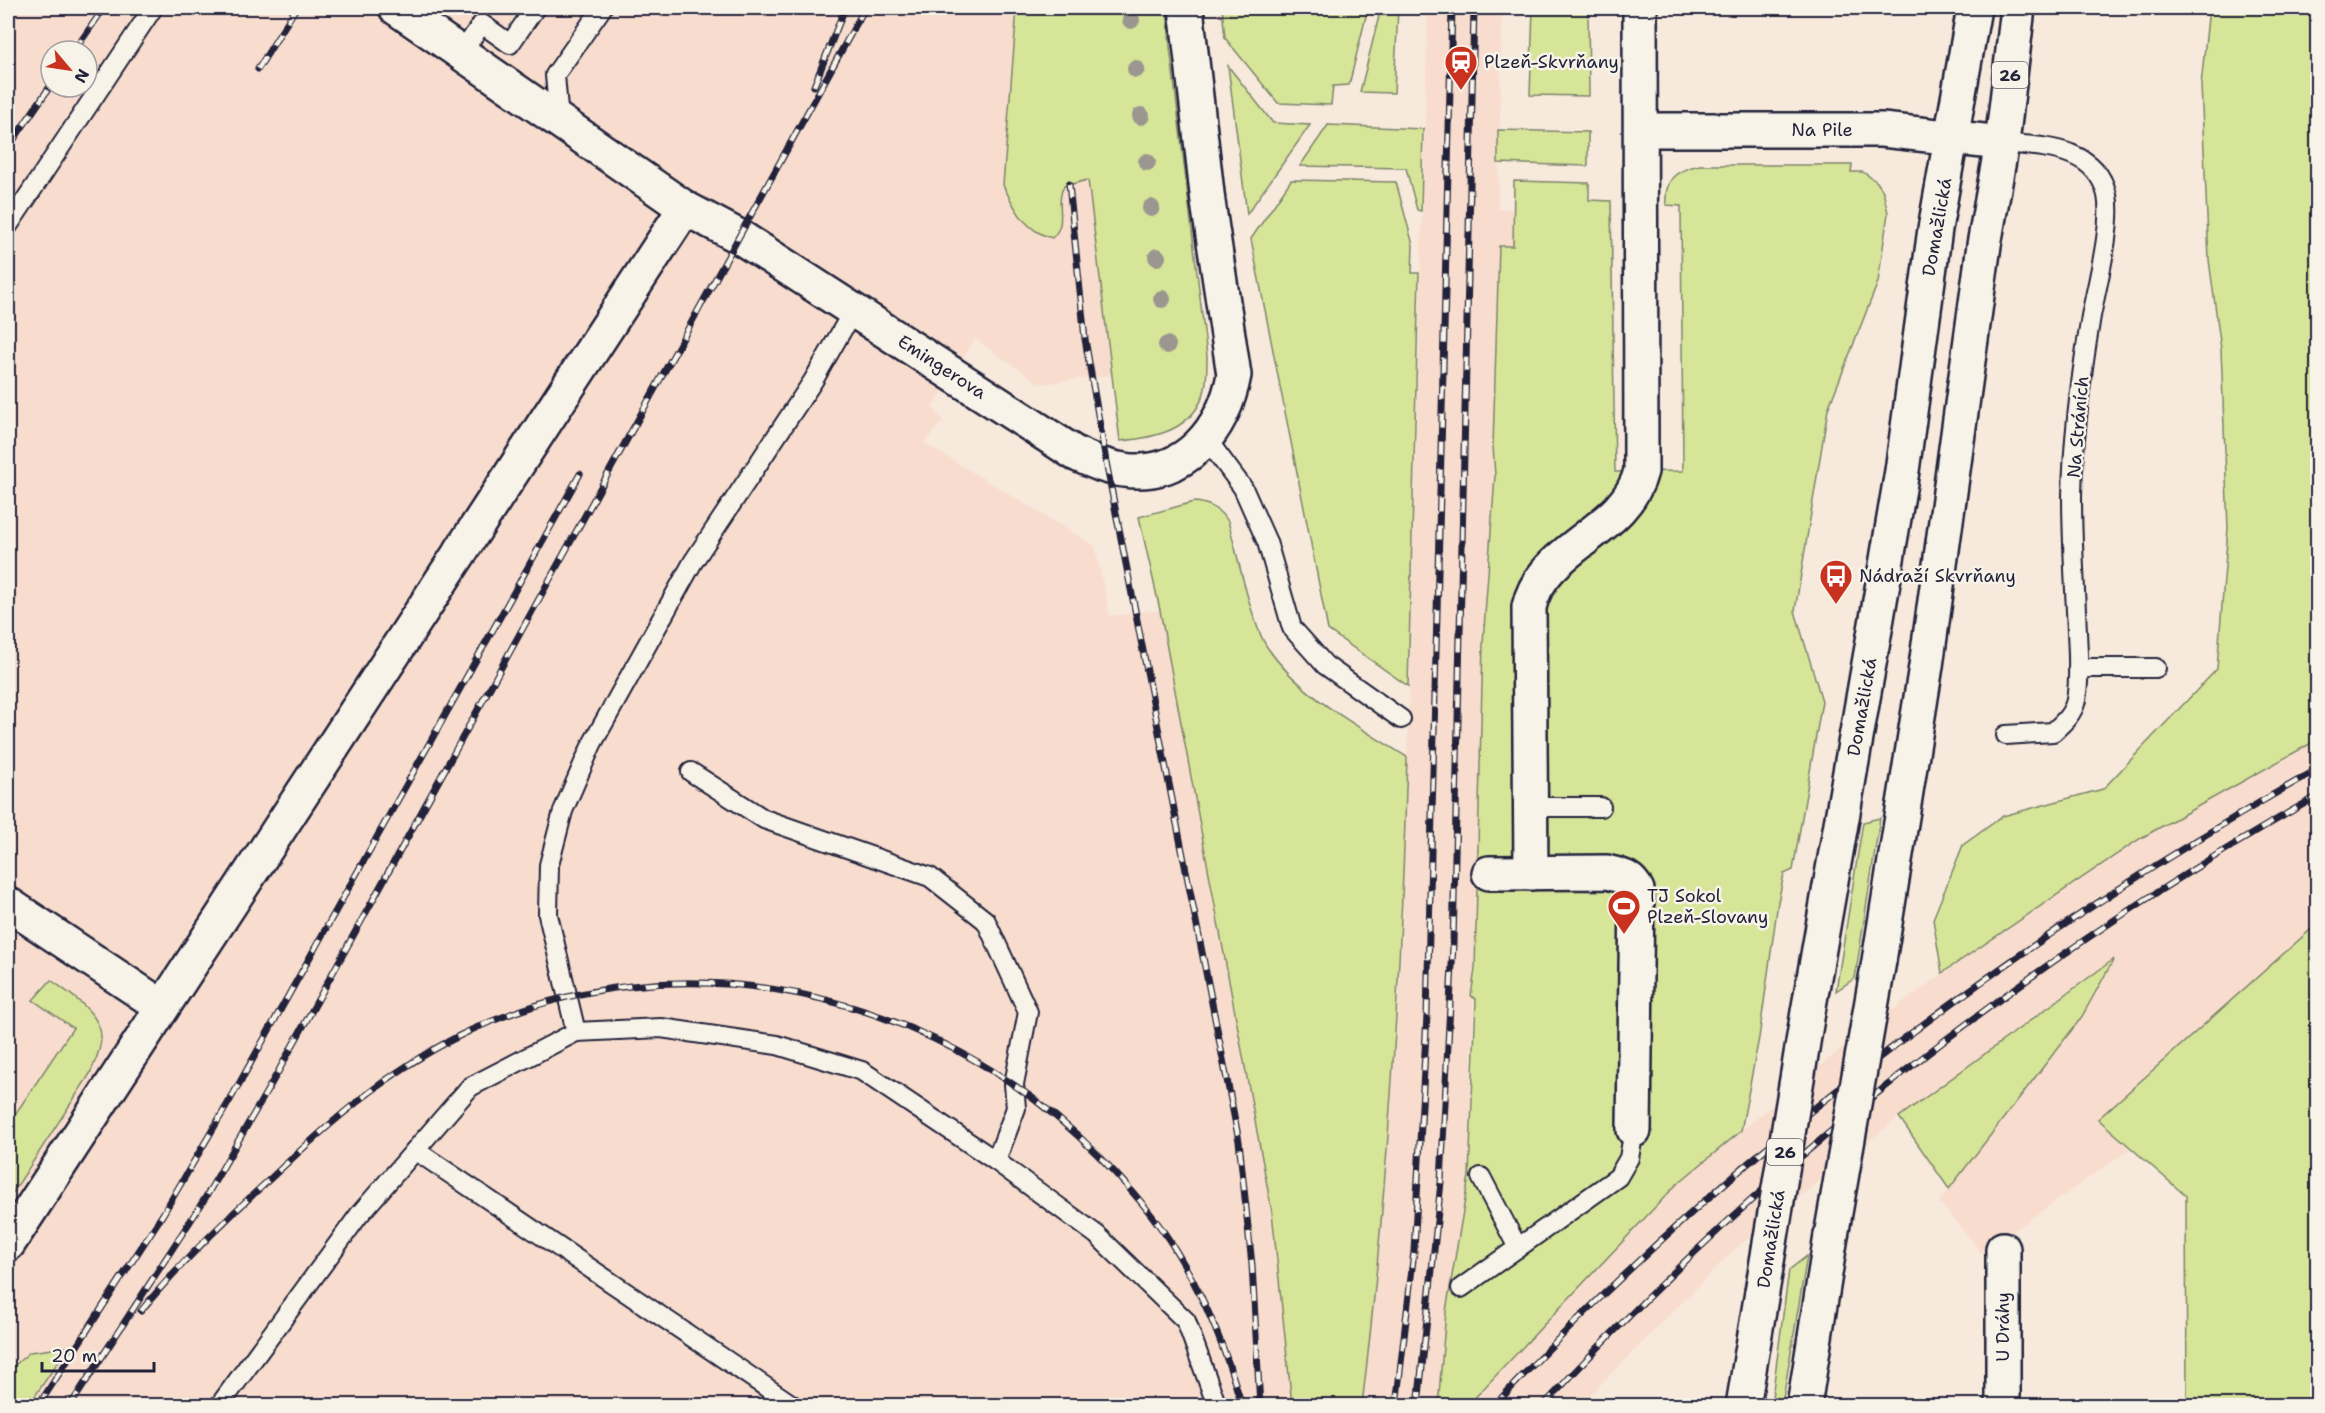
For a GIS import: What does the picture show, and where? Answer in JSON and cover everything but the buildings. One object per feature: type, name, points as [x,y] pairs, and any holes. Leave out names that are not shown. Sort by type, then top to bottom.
[{"type":"street","name":"Emingerova","points":[[396,8],[685,208],[740,237],[1076,454],[1107,467],[1126,471],[1161,468],[1176,463],[1206,438],[1221,420],[1230,398],[1234,375],[1208,202],[1186,8]]},
{"type":"street","points":[[1531,873],[1529,607],[1532,595],[1550,569],[1625,506],[1641,471],[1640,8]]},
{"type":"street","name":"Domažlická","points":[[1743,1406],[1808,1012],[1902,471],[1935,229],[1974,8]]},
{"type":"street","name":"26","points":[[1804,1406],[1926,666],[1984,245],[2002,143],[2018,8]]},
{"type":"street","name":"Na Pile","points":[[1641,130],[1882,130],[2002,143]]},
{"type":"street","points":[[8,1244],[161,1006],[685,208]]},
{"type":"street","points":[[1489,873],[1606,872],[1626,876],[1632,881],[1637,890],[1634,1130]]},
{"type":"street","points":[[8,904],[161,1006]]},
{"type":"street","name":"U Dráhy","points":[[2003,1249],[2003,1406]]},
{"type":"lane","points":[[8,226],[153,8]]},
{"type":"lane","points":[[461,53],[482,24],[510,44],[535,8]]},
{"type":"lane","points":[[559,121],[555,75],[602,8]]},
{"type":"lane","name":"Na Stráních","points":[[2002,143],[2063,150],[2082,158],[2097,173],[2107,195],[2107,226],[2080,381],[2074,443],[2072,498],[2078,668],[2076,700],[2069,716],[2053,732],[2006,735]]},
{"type":"lane","points":[[576,1032],[548,915],[549,865],[563,811],[592,744],[693,562],[813,381],[854,311]]},
{"type":"lane","points":[[1206,438],[1243,488],[1267,542],[1292,628],[1325,665],[1401,719]]},
{"type":"lane","points":[[2078,668],[2156,668]]},
{"type":"lane","points":[[691,772],[764,819],[930,877],[986,921],[1028,1012],[1014,1084],[1016,1108],[996,1161]]},
{"type":"lane","points":[[1530,807],[1601,807]]},
{"type":"lane","points":[[219,1406],[359,1215],[470,1087],[576,1032],[661,1029],[777,1045],[862,1071],[996,1161],[1097,1235],[1186,1321],[1217,1406]]},
{"type":"lane","points":[[1461,1288],[1618,1177],[1629,1158],[1634,1130]]},
{"type":"lane","points":[[415,1150],[794,1406]]},
{"type":"lane","points":[[1481,1177],[1518,1248]]},
{"type":"shaded area","points":[[8,8],[1083,8],[1112,375],[1040,384],[975,339],[932,407],[943,420],[924,443],[1095,546],[1110,616],[1160,610],[1272,1212],[1292,1405],[8,1405]]},
{"type":"shaded area","points":[[1428,8],[1502,8],[1498,209],[1514,209],[1513,247],[1499,247],[1493,446],[1495,476],[1483,643],[1469,1176],[1447,1311],[1438,1405],[1362,1406],[1386,1175],[1402,943]]},
{"type":"shaded area","points":[[2317,740],[2317,924],[2098,1119],[2130,1149],[1982,1253],[1939,1202],[2081,1019],[2050,1007],[1899,1117],[1735,1249],[1580,1405],[1468,1406],[1677,1184],[1859,1034],[2040,904],[2141,838]]},
{"type":"green space","points":[[1017,8],[1167,8],[1207,356],[1207,377],[1200,403],[1192,414],[1183,423],[1160,434],[1120,441],[1088,180],[1064,186],[1060,199],[1060,226],[1052,238],[1035,230],[1022,218],[1003,185]]},
{"type":"green space","points":[[1222,8],[1368,8],[1349,85],[1333,86],[1331,105],[1278,103],[1225,38]]},
{"type":"green space","points":[[1381,8],[1398,8],[1394,93],[1360,92]]},
{"type":"green space","points":[[1533,8],[1588,8],[1589,96],[1530,95]]},
{"type":"green space","points":[[2209,8],[2317,8],[2317,740],[2141,838],[1942,973],[1933,919],[1963,845],[2003,816],[2103,789],[2217,669],[2228,528],[2221,349],[2209,260],[2201,85]]},
{"type":"green space","points":[[1228,66],[1273,123],[1310,125],[1247,214]]},
{"type":"green space","points":[[1328,125],[1423,129],[1421,211],[1417,210],[1406,168],[1300,166]]},
{"type":"green space","points":[[1498,130],[1588,132],[1588,166],[1498,163]]},
{"type":"green space","name":"TJ Sokol Plzeň-Slovany","points":[[1700,165],[1852,165],[1851,172],[1863,172],[1877,182],[1883,191],[1888,213],[1878,282],[1828,409],[1795,611],[1822,701],[1793,870],[1784,874],[1778,902],[1759,1038],[1741,1131],[1677,1184],[1468,1405],[1438,1406],[1446,1311],[1469,1176],[1476,999],[1471,996],[1475,969],[1483,643],[1495,476],[1493,446],[1499,246],[1513,246],[1514,181],[1589,183],[1589,200],[1611,201],[1615,472],[1683,471],[1681,206],[1666,205],[1666,196],[1667,188],[1673,177],[1684,170]]},
{"type":"green space","points":[[1291,180],[1396,182],[1413,245],[1412,273],[1419,273],[1408,686],[1328,630],[1251,239]]},
{"type":"green space","points":[[1194,502],[1213,507],[1228,521],[1255,622],[1267,647],[1281,665],[1313,696],[1407,757],[1392,1082],[1379,1244],[1362,1405],[1292,1405],[1272,1212],[1160,610],[1139,517]]},
{"type":"green space","points":[[1880,818],[1855,978],[1836,991],[1863,822]]},
{"type":"green space","points":[[2317,924],[2317,1405],[2187,1405],[2186,1196],[2098,1119]]},
{"type":"green space","points":[[2114,959],[2081,1018],[1949,1189],[1899,1117]]},
{"type":"green space","points":[[51,980],[75,997],[96,1020],[100,1029],[100,1048],[90,1074],[8,1200],[8,1125],[73,1028],[33,1000]]},
{"type":"green space","points":[[1807,1256],[1782,1405],[1771,1405],[1789,1270]]},
{"type":"green space","points":[[68,1347],[29,1405],[8,1405],[8,1371],[30,1352]]},
{"type":"railway","points":[[82,39],[104,8]]},
{"type":"railway","points":[[258,69],[296,8]]},
{"type":"railway","points":[[814,86],[845,8]]},
{"type":"railway","points":[[70,1406],[204,1200],[278,1072],[865,8]]},
{"type":"railway","points":[[1396,1406],[1414,1251],[1427,1015],[1452,8]]},
{"type":"railway","points":[[1418,1406],[1441,1182],[1453,945],[1474,8]]},
{"type":"railway","points":[[8,148],[41,99]]},
{"type":"railway","points":[[1069,184],[1085,339],[1107,467],[1239,1141],[1252,1265],[1260,1406]]},
{"type":"railway","points":[[38,1406],[163,1214],[230,1100],[580,474]]},
{"type":"railway","points":[[1494,1406],[1585,1312],[1680,1223],[1779,1137],[1881,1056],[1987,978],[2095,905],[2205,835],[2318,769]]},
{"type":"railway","points":[[1543,1406],[1629,1317],[1718,1231],[1810,1149],[1906,1070],[2005,996],[2107,925],[2211,858],[2318,796]]},
{"type":"railway","points":[[141,1311],[203,1242],[314,1138],[384,1082],[434,1049],[461,1035],[543,1003],[628,986],[714,983],[800,994],[882,1017],[961,1053],[1034,1100],[1100,1157],[1132,1192],[1171,1242],[1207,1310],[1230,1367],[1242,1406]]},
{"type":"place","name":"Plzeň-Skvrňany","points":[[1461,91]]},
{"type":"place","name":"Nádraží Skvrňany","points":[[1836,605]]},
{"type":"place","name":"TJ Sokol Plzeň-Slovany","points":[[1624,935]]}]
